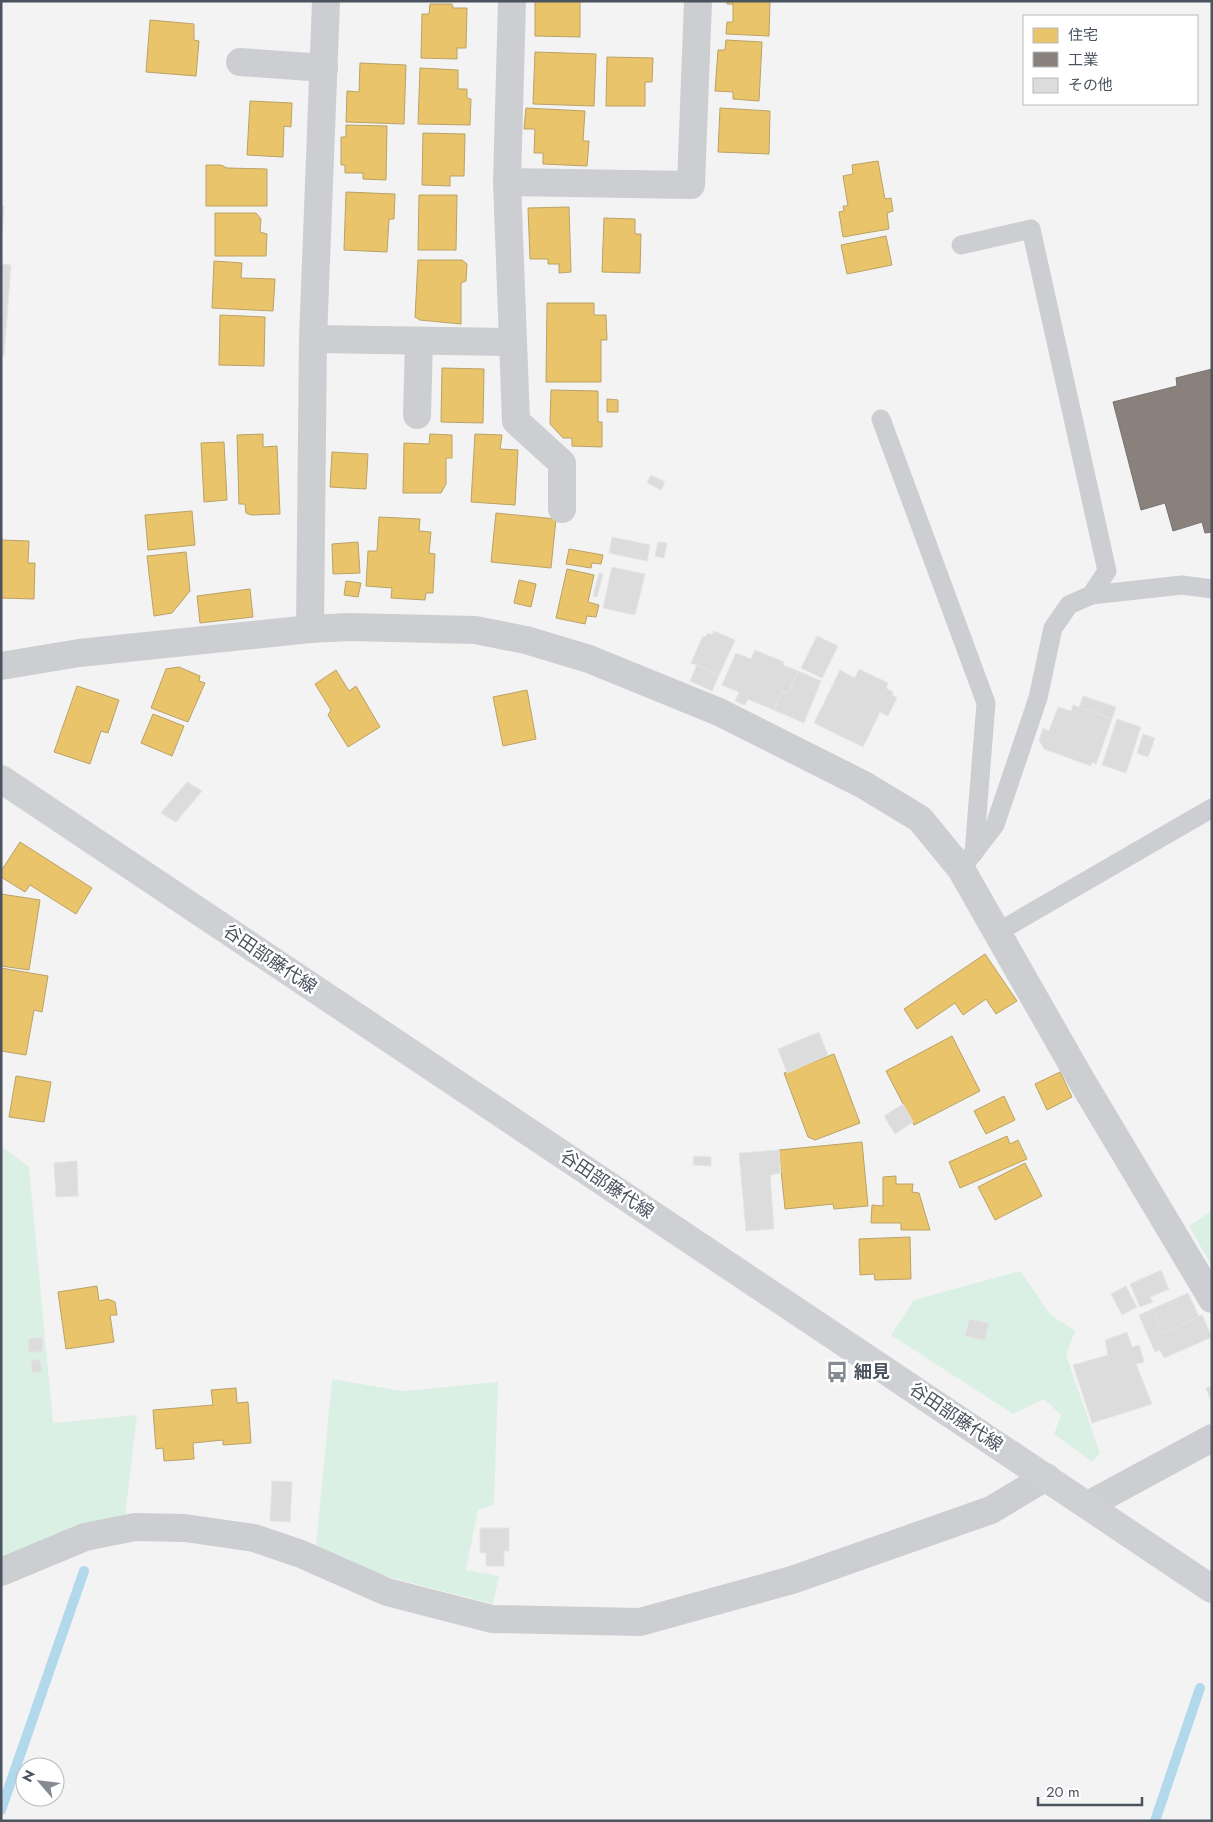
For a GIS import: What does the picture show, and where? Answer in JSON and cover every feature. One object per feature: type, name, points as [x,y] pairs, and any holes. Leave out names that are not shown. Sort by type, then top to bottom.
[{"type":"main road","name":"谷田部藤代線","points":[[1,779],[1212,1589]]},
{"type":"street","points":[[310,629],[313,339],[326,1]]},
{"type":"street","points":[[512,1],[507,182],[516,421],[562,463],[562,509]]},
{"type":"street","points":[[507,182],[691,185],[698,1]]},
{"type":"street","points":[[240,62],[324,68]]},
{"type":"street","points":[[313,339],[512,342]]},
{"type":"street","points":[[417,415],[419,341]]},
{"type":"street","points":[[1,666],[79,653],[310,629],[349,627],[475,630],[526,640],[589,658],[718,712],[864,785],[920,819],[967,861],[998,932],[1085,1086],[1212,1299]]},
{"type":"street","points":[[1088,1505],[1212,1438]]},
{"type":"street","points":[[1,1572],[85,1537],[135,1527],[184,1528],[254,1538],[301,1554],[387,1592],[492,1619],[640,1622],[792,1580],[991,1510],[1046,1477]]},
{"type":"lane","points":[[960,245],[1031,228],[1107,571],[1091,595]]},
{"type":"lane","points":[[881,419],[986,703],[967,861]]},
{"type":"lane","points":[[967,861],[996,825],[1038,698],[1053,628],[1069,606],[1091,595],[1182,585],[1212,589]]},
{"type":"lane","points":[[998,932],[1212,808]]},
{"type":"green space","points":[[1,1146],[29,1167],[53,1423],[137,1415],[125,1517],[1,1557]]},
{"type":"green space","points":[[1212,1211],[1212,1266],[1189,1226]]},
{"type":"green space","points":[[1020,1271],[1051,1315],[1075,1331],[1066,1355],[1100,1453],[1092,1462],[1054,1434],[1061,1415],[1044,1399],[1013,1414],[891,1335],[914,1300]]},
{"type":"green space","points":[[332,1379],[403,1391],[498,1382],[494,1505],[478,1510],[466,1570],[499,1576],[493,1604],[381,1575],[316,1547]]},
{"type":"building: 住宅","points":[[535,1],[580,1],[580,37],[535,36]]},
{"type":"building: 住宅","points":[[727,1],[770,1],[769,36],[726,34],[727,22],[733,22],[733,4],[727,4]]},
{"type":"building: 住宅","points":[[430,4],[452,4],[453,8],[467,8],[466,48],[457,48],[457,59],[421,58],[422,14],[429,14]]},
{"type":"building: 住宅","points":[[150,20],[194,24],[194,40],[199,41],[196,76],[146,72]]},
{"type":"building: 住宅","points":[[726,40],[762,42],[759,101],[733,99],[733,92],[715,91],[718,50],[725,50]]},
{"type":"building: 住宅","points":[[535,52],[596,54],[594,106],[533,104]]},
{"type":"building: 住宅","points":[[607,57],[653,58],[652,82],[645,82],[645,106],[606,106]]},
{"type":"building: 住宅","points":[[360,63],[406,65],[404,124],[346,122],[347,91],[359,92]]},
{"type":"building: 住宅","points":[[420,68],[458,70],[458,89],[467,89],[467,98],[471,99],[470,125],[418,124]]},
{"type":"building: 住宅","points":[[250,101],[292,103],[291,127],[284,126],[283,157],[247,155]]},
{"type":"building: 住宅","points":[[526,108],[585,111],[583,141],[589,141],[587,166],[543,164],[543,153],[534,153],[535,129],[524,129]]},
{"type":"building: 住宅","points":[[720,108],[770,111],[769,154],[718,152]]},
{"type":"building: 住宅","points":[[346,125],[387,126],[386,180],[363,179],[363,173],[345,173],[345,165],[341,165],[341,137],[346,137]]},
{"type":"building: 住宅","points":[[423,133],[465,134],[464,176],[450,176],[450,186],[422,185]]},
{"type":"building: 住宅","points":[[878,161],[885,199],[891,198],[893,211],[887,213],[889,229],[843,237],[839,212],[844,211],[843,206],[848,206],[843,176],[853,174],[852,165]]},
{"type":"building: 住宅","points":[[206,165],[221,165],[227,168],[267,169],[267,206],[206,206]]},
{"type":"building: 住宅","points":[[346,192],[395,194],[394,219],[389,219],[387,252],[344,250]]},
{"type":"building: 住宅","points":[[419,195],[457,195],[456,250],[418,250]]},
{"type":"building: 住宅","points":[[569,207],[571,272],[559,273],[559,264],[548,264],[548,259],[530,259],[528,208]]},
{"type":"building: 住宅","points":[[215,213],[256,213],[261,219],[260,232],[267,234],[266,256],[215,256]]},
{"type":"building: 住宅","points":[[604,218],[635,219],[635,234],[641,234],[640,273],[602,272]]},
{"type":"building: 住宅","points":[[886,236],[892,265],[847,274],[841,245]]},
{"type":"building: 住宅","points":[[418,260],[462,260],[467,264],[466,281],[461,283],[461,324],[420,320],[415,317]]},
{"type":"building: 住宅","points":[[214,261],[242,263],[241,278],[275,279],[273,311],[212,308]]},
{"type":"building: 住宅","points":[[547,303],[594,303],[594,315],[606,315],[607,340],[601,340],[601,382],[546,382]]},
{"type":"building: 住宅","points":[[220,315],[265,317],[264,366],[219,365]]},
{"type":"building: 住宅","points":[[442,368],[484,369],[483,423],[441,422]]},
{"type":"building: 住宅","points":[[551,390],[598,391],[598,422],[602,422],[602,447],[572,446],[572,438],[563,438],[550,424]]},
{"type":"building: 住宅","points":[[607,399],[618,400],[618,412],[607,412]]},
{"type":"building: 住宅","points":[[263,434],[263,447],[277,446],[280,514],[251,515],[246,513],[245,504],[239,504],[237,435]]},
{"type":"building: 住宅","points":[[430,434],[452,435],[452,458],[446,458],[446,484],[441,493],[403,493],[404,443],[429,444]]},
{"type":"building: 住宅","points":[[475,434],[502,435],[500,449],[518,450],[515,505],[471,502]]},
{"type":"building: 住宅","points":[[224,442],[227,500],[204,502],[201,443]]},
{"type":"building: 住宅","points":[[332,452],[368,454],[366,489],[330,487]]},
{"type":"building: 住宅","points":[[192,511],[195,545],[148,550],[145,515]]},
{"type":"building: 住宅","points":[[496,513],[556,519],[551,568],[491,562]]},
{"type":"building: 住宅","points":[[379,517],[420,519],[419,531],[431,532],[429,553],[435,554],[433,593],[426,593],[425,600],[391,598],[392,588],[366,586],[368,551],[377,551]]},
{"type":"building: 住宅","points":[[1,540],[29,541],[28,563],[35,563],[34,599],[1,598]]},
{"type":"building: 住宅","points":[[358,542],[360,573],[333,574],[332,544]]},
{"type":"building: 住宅","points":[[569,549],[603,555],[601,564],[592,563],[591,568],[566,564]]},
{"type":"building: 住宅","points":[[186,552],[190,591],[172,613],[154,616],[147,556]]},
{"type":"building: 住宅","points":[[567,569],[594,575],[588,602],[599,605],[596,617],[587,616],[585,624],[556,618]]},
{"type":"building: 住宅","points":[[519,580],[536,584],[531,607],[514,603]]},
{"type":"building: 住宅","points":[[346,581],[361,583],[358,597],[344,595]]},
{"type":"building: 住宅","points":[[250,589],[253,617],[200,623],[197,596]]},
{"type":"building: 住宅","points":[[179,667],[200,676],[199,681],[205,683],[188,722],[151,708],[166,669]]},
{"type":"building: 住宅","points":[[336,670],[349,691],[356,686],[380,727],[348,747],[328,715],[331,710],[315,684]]},
{"type":"building: 住宅","points":[[77,686],[119,700],[108,733],[101,731],[90,764],[54,752]]},
{"type":"building: 住宅","points":[[527,690],[536,739],[503,746],[493,697]]},
{"type":"building: 住宅","points":[[153,714],[184,726],[172,756],[141,743]]},
{"type":"building: 住宅","points":[[20,842],[92,888],[76,914],[30,885],[25,892],[1,877],[1,871]]},
{"type":"building: 住宅","points":[[1,894],[40,900],[29,970],[1,966]]},
{"type":"building: 住宅","points":[[985,954],[1017,1001],[996,1014],[986,999],[963,1015],[955,1003],[917,1029],[904,1009]]},
{"type":"building: 住宅","points":[[1,968],[48,976],[42,1012],[34,1010],[26,1055],[1,1051]]},
{"type":"building: 住宅","points":[[952,1036],[980,1091],[914,1125],[886,1071]]},
{"type":"building: 住宅","points":[[834,1054],[860,1123],[815,1140],[808,1137],[784,1073]]},
{"type":"building: 住宅","points":[[1060,1072],[1072,1097],[1047,1110],[1035,1084]]},
{"type":"building: 住宅","points":[[16,1076],[51,1082],[44,1122],[9,1117]]},
{"type":"building: 住宅","points":[[1004,1096],[1015,1120],[986,1134],[974,1111]]},
{"type":"building: 住宅","points":[[1007,1136],[1010,1144],[1018,1140],[1027,1159],[960,1188],[949,1162]]},
{"type":"building: 住宅","points":[[862,1142],[868,1206],[834,1209],[833,1204],[785,1209],[779,1150]]},
{"type":"building: 住宅","points":[[1025,1163],[1042,1196],[995,1220],[978,1187]]},
{"type":"building: 住宅","points":[[896,1176],[896,1184],[913,1184],[912,1192],[919,1193],[930,1230],[901,1230],[901,1223],[871,1223],[872,1205],[883,1206],[883,1177]]},
{"type":"building: 住宅","points":[[910,1237],[911,1279],[875,1280],[874,1274],[860,1275],[859,1239]]},
{"type":"building: 住宅","points":[[97,1286],[99,1301],[108,1299],[115,1302],[117,1315],[110,1315],[114,1342],[66,1349],[58,1292]]},
{"type":"building: 住宅","points":[[236,1388],[237,1403],[248,1402],[251,1443],[223,1445],[223,1440],[193,1443],[194,1459],[164,1461],[163,1448],[156,1449],[153,1410],[213,1405],[211,1390]]},
{"type":"building: 工業","points":[[1212,369],[1212,532],[1205,533],[1202,522],[1173,531],[1165,503],[1141,510],[1113,402],[1177,386],[1176,378]]},
{"type":"building: その他","points":[[1,206],[4,206],[1,247]]},
{"type":"building: その他","points":[[1,264],[11,265],[4,356],[1,355]]},
{"type":"building: その他","points":[[651,475],[665,482],[661,490],[647,483]]},
{"type":"building: その他","points":[[612,537],[650,545],[647,561],[609,553]]},
{"type":"building: その他","points":[[658,542],[667,543],[664,558],[655,556]]},
{"type":"building: その他","points":[[612,567],[645,574],[635,615],[603,608]]},
{"type":"building: その他","points":[[599,573],[603,574],[597,597],[593,596]]},
{"type":"building: その他","points":[[714,631],[735,640],[719,675],[691,663],[703,636],[706,637],[708,633],[712,635]]},
{"type":"building: その他","points":[[817,636],[838,646],[822,678],[801,668]]},
{"type":"building: その他","points":[[755,650],[784,662],[783,665],[798,671],[788,694],[782,691],[774,710],[748,699],[745,705],[735,701],[739,692],[722,685],[736,653],[751,659]]},
{"type":"building: その他","points":[[697,665],[719,675],[712,691],[690,681]]},
{"type":"building: その他","points":[[859,669],[888,683],[886,688],[893,692],[892,695],[897,698],[888,716],[880,712],[863,747],[814,723],[840,670],[855,678]]},
{"type":"building: その他","points":[[798,671],[821,681],[804,723],[774,710],[782,691],[788,694]]},
{"type":"building: その他","points":[[1083,696],[1116,707],[1112,719],[1079,708]]},
{"type":"building: その他","points":[[1073,705],[1112,719],[1096,764],[1092,762],[1091,766],[1044,749],[1039,740],[1043,728],[1049,731],[1058,707],[1071,711]]},
{"type":"building: その他","points":[[1117,719],[1141,727],[1126,773],[1102,765]]},
{"type":"building: その他","points":[[1143,734],[1155,738],[1148,757],[1137,753]]},
{"type":"building: その他","points":[[187,782],[202,791],[176,822],[161,813]]},
{"type":"building: その他","points":[[819,1032],[828,1055],[787,1073],[778,1049]]},
{"type":"building: その他","points":[[903,1104],[913,1122],[895,1134],[884,1116]]},
{"type":"building: その他","points":[[779,1150],[781,1173],[770,1175],[774,1229],[746,1231],[739,1153]]},
{"type":"building: その他","points":[[694,1156],[711,1157],[711,1166],[693,1165]]},
{"type":"building: その他","points":[[77,1161],[78,1196],[56,1197],[54,1163]]},
{"type":"building: その他","points":[[1161,1270],[1169,1289],[1150,1297],[1153,1302],[1140,1307],[1130,1284]]},
{"type":"building: その他","points":[[1126,1286],[1137,1307],[1122,1315],[1111,1294]]},
{"type":"building: その他","points":[[1188,1293],[1199,1317],[1163,1333],[1152,1309]]},
{"type":"building: その他","points":[[1152,1309],[1163,1333],[1202,1315],[1212,1337],[1164,1358],[1160,1350],[1155,1352],[1139,1315]]},
{"type":"building: その他","points":[[969,1319],[989,1323],[985,1340],[965,1336]]},
{"type":"building: その他","points":[[1127,1332],[1132,1347],[1139,1345],[1144,1362],[1136,1364],[1152,1404],[1092,1423],[1073,1365],[1108,1355],[1105,1340]]},
{"type":"building: その他","points":[[42,1337],[43,1351],[29,1353],[28,1339]]},
{"type":"building: その他","points":[[40,1359],[42,1372],[32,1373],[31,1361]]},
{"type":"building: その他","points":[[1212,1386],[1212,1404],[1206,1388]]},
{"type":"building: その他","points":[[272,1481],[292,1482],[290,1522],[270,1521]]},
{"type":"building: その他","points":[[480,1528],[509,1528],[509,1551],[504,1551],[504,1566],[486,1566],[486,1553],[480,1553]]},
{"type":"waterway","points":[[1,1810],[84,1571]]},
{"type":"waterway","points":[[1155,1821],[1200,1688]]},
{"type":"place","name":"細見","points":[[837,1372]]}]
